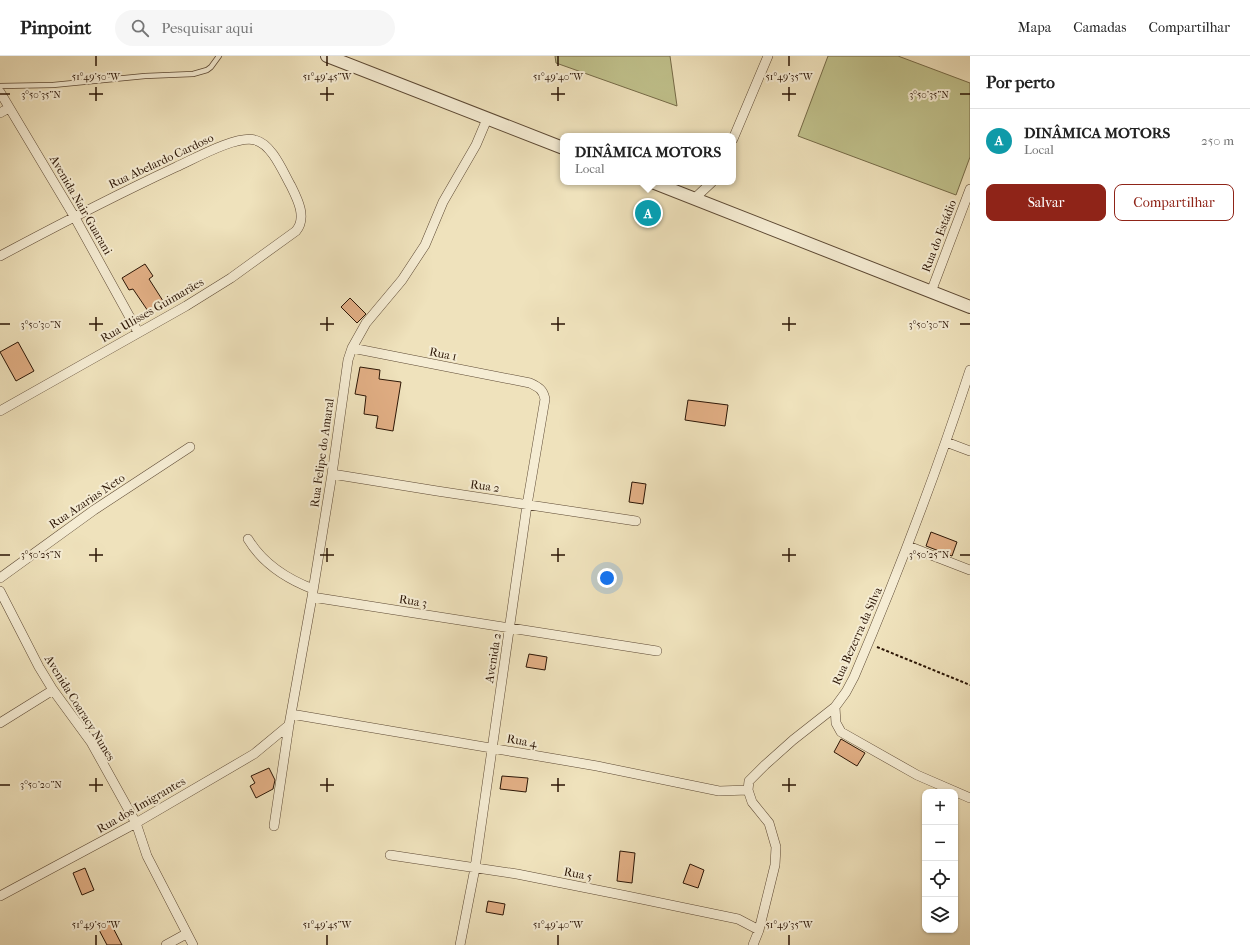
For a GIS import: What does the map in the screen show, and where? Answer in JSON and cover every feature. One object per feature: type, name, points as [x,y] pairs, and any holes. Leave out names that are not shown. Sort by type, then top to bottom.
[{"type":"street","points":[[327,56],[560,147]]},
{"type":"street","points":[[736,133],[768,56]]},
{"type":"street","name":"Avenida Nair Guarani","points":[[0,92],[74,216],[138,332]]},
{"type":"street","points":[[0,113],[9,108]]},
{"type":"street","name":"Rua Felipe do Amaral","points":[[274,826],[288,725],[332,474],[345,373],[352,348],[366,323],[402,280],[425,245],[443,202],[476,145],[487,118]]},
{"type":"street","name":"Rua Abelardo Cardoso","points":[[0,256],[117,194],[222,146],[243,140],[253,139],[264,144],[269,149],[296,197],[301,215]]},
{"type":"street","points":[[660,185],[970,307]]},
{"type":"street","points":[[695,198],[709,185]]},
{"type":"street","name":"Rua do Estádio","points":[[931,292],[970,188]]},
{"type":"street","name":"Rua Ulisses Guimarães","points":[[0,411],[186,306],[232,278],[296,231],[299,227],[301,215]]},
{"type":"street","name":"Rua 1","points":[[352,348],[530,383]]},
{"type":"street","name":"Rua Bezerra da Silva","points":[[749,785],[765,765],[835,706],[846,692],[854,677],[908,546],[946,442],[970,370]]},
{"type":"street","name":"Avenida 2","points":[[460,945],[474,868],[527,505],[545,399],[544,392],[540,388],[530,383]]},
{"type":"street","points":[[946,442],[970,451]]},
{"type":"street","name":"Rua Azarias Neto","points":[[0,578],[94,510],[190,448]]},
{"type":"street","name":"Rua 2","points":[[332,474],[636,521]]},
{"type":"street","name":"Rua 3","points":[[248,539],[253,547],[267,562],[282,574],[312,593],[510,629],[657,651]]},
{"type":"street","points":[[908,546],[970,570]]},
{"type":"street","name":"Avenida Coaracy Nunes","points":[[0,591],[39,667],[53,690],[91,742],[136,823],[147,856],[193,945]]},
{"type":"street","points":[[0,723],[53,690]]},
{"type":"street","points":[[835,706],[836,723],[841,732],[917,775],[970,798]]},
{"type":"street","name":"Rua 4","points":[[291,714],[597,766],[719,792],[749,785]]},
{"type":"street","name":"Rua dos Imigrantes","points":[[0,896],[136,823],[254,754],[288,725]]},
{"type":"street","points":[[749,785],[752,802],[769,823],[776,847],[775,865],[753,945]]},
{"type":"street","name":"Rua 5","points":[[390,855],[517,874],[611,893],[738,919],[758,930]]},
{"type":"street","points":[[166,945],[186,934]]},
{"type":"lane","points":[[0,86],[53,85],[145,76],[193,74],[207,70],[219,56]]},
{"type":"path","points":[[868,643],[970,684]]},
{"type":"green space","points":[[555,56],[670,56],[677,106],[556,63]]},
{"type":"green space","points":[[828,56],[898,56],[970,83],[970,157],[956,195],[798,136]]},
{"type":"building","points":[[643,202],[659,209],[654,223],[637,217]]},
{"type":"building","points":[[145,264],[153,276],[149,279],[165,304],[150,314],[133,289],[129,290],[122,278]]},
{"type":"building","points":[[350,298],[366,314],[357,323],[341,307]]},
{"type":"building","points":[[18,342],[34,371],[16,381],[0,352]]},
{"type":"building","points":[[360,367],[380,370],[379,379],[401,382],[393,431],[376,428],[378,416],[364,414],[366,396],[355,394]]},
{"type":"building","points":[[688,400],[728,405],[725,426],[685,420]]},
{"type":"building","points":[[632,482],[646,484],[643,504],[629,502]]},
{"type":"building","points":[[931,532],[957,542],[952,556],[926,546]]},
{"type":"building","points":[[529,654],[547,657],[545,670],[526,667]]},
{"type":"building","points":[[841,739],[865,753],[857,766],[834,752]]},
{"type":"building","points":[[269,768],[275,780],[273,789],[256,798],[250,786],[255,783],[251,776]]},
{"type":"building","points":[[502,776],[528,778],[526,792],[500,789]]},
{"type":"building","points":[[620,851],[635,853],[632,883],[617,881]]},
{"type":"building","points":[[690,864],[704,870],[698,888],[683,883]]},
{"type":"building","points":[[85,868],[94,890],[82,895],[73,873]]},
{"type":"building","points":[[488,901],[505,904],[503,915],[486,912]]},
{"type":"building","points":[[110,922],[122,945],[107,945],[98,928]]},
{"type":"place","name":"DINÂMICA MOTORS","points":[[648,213]]}]
